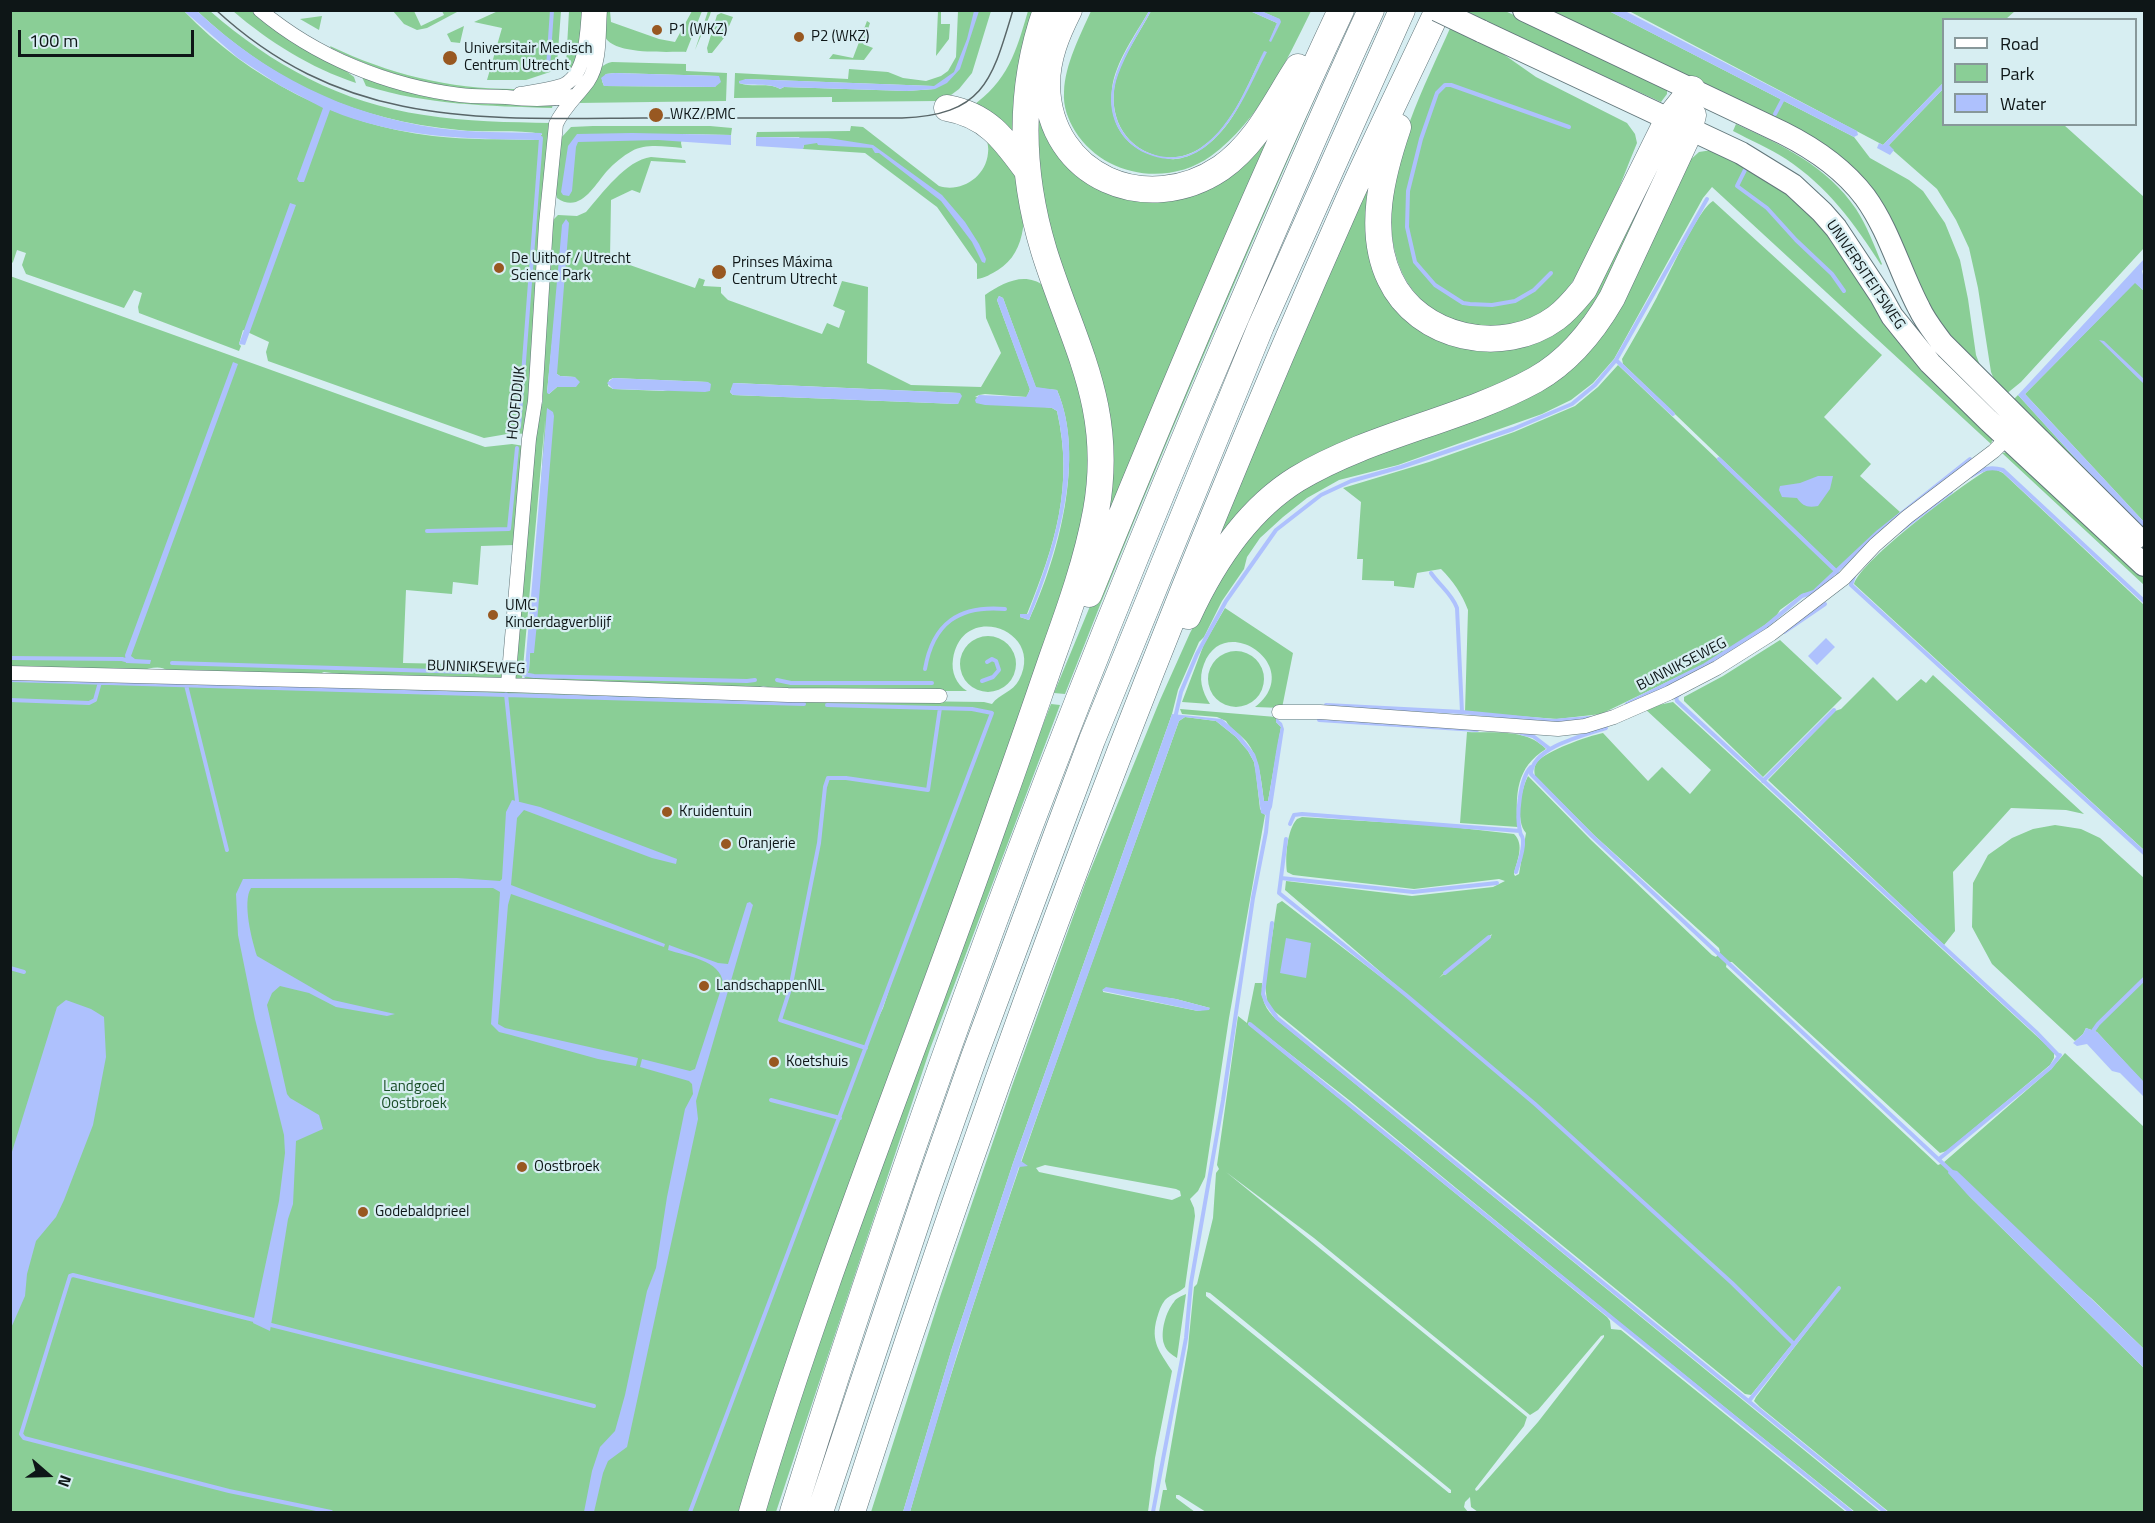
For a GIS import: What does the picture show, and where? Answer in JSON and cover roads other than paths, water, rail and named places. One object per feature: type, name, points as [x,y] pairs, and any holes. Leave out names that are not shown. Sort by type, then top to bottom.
[{"type":"highway","points":[[752,1512],[786,1399],[837,1250],[984,853],[1071,605],[1096,511],[1101,474],[1101,436],[1095,399],[1085,362],[1046,256],[1034,216],[1026,169],[1025,129],[1028,88],[1046,10]]},
{"type":"highway","points":[[1069,10],[1056,37],[1048,68],[1049,100],[1059,134],[1077,158],[1096,175],[1120,186],[1146,191],[1164,191],[1185,185],[1222,167],[1239,152],[1274,109],[1297,69],[1340,10]]},
{"type":"highway","points":[[984,853],[1147,452],[1340,10]]},
{"type":"highway","points":[[794,1512],[902,1181],[1044,789],[1153,514],[1371,10]]},
{"type":"highway","points":[[820,1512],[956,1110],[1017,939],[1096,731],[1260,326],[1402,10]]},
{"type":"highway","points":[[1439,10],[1388,158],[1379,206],[1379,234],[1389,279],[1403,299],[1417,313],[1436,326],[1457,335],[1481,339],[1503,339],[1537,329],[1571,305],[1584,289],[1684,121]]},
{"type":"highway","points":[[852,1512],[986,1112],[1106,786],[1215,512],[1349,199],[1439,10]]},
{"type":"highway","points":[[1106,786],[1191,610],[1226,548],[1267,503],[1296,480],[1357,448],[1485,402],[1536,380],[1572,352],[1599,319],[1612,298],[1684,121],[1692,89]]},
{"type":"highway","points":[[947,108],[986,124],[1001,135],[1026,169]]},
{"type":"main road","name":"UNIVERSITEITSWEG","points":[[1439,10],[1684,121],[1759,163],[1806,195],[1842,236],[1892,316],[1937,370],[2014,430],[2145,544]]},
{"type":"main road","name":"UNIVERSITEITSWEG","points":[[1524,10],[1807,145],[1832,163],[1851,181],[1877,216],[1920,311],[1942,343],[2014,430],[2145,565]]},
{"type":"street","points":[[260,10],[274,22],[314,47],[338,60],[376,75],[431,90],[461,95],[525,100],[551,96],[574,96]]},
{"type":"street","points":[[551,96],[564,86],[578,70],[585,48],[589,10]]},
{"type":"street","points":[[594,48],[595,10]]},
{"type":"street","points":[[551,96],[585,70],[594,48],[600,10]]},
{"type":"street","name":"HOOFDDIJK","points":[[557,121],[588,80],[595,64],[594,48]]},
{"type":"street","name":"HOOFDDIJK","points":[[508,685],[529,439],[535,401],[546,216],[557,121],[551,96]]},
{"type":"street","name":"BUNNIKSEWEG","points":[[1279,712],[1331,713],[1558,729],[1585,726],[1614,717],[1707,673],[1771,634],[1844,579],[1875,545],[1907,517],[1995,451],[2014,430]]},
{"type":"street","name":"BUNNIKSEWEG","points":[[10,673],[508,685],[797,695],[940,696]]},
{"type":"water","points":[[184,11],[197,11],[223,34],[278,72],[338,102],[370,113],[403,122],[450,130],[542,133],[539,140],[433,135],[380,126],[330,110],[304,182],[299,182],[297,179],[323,108],[279,85],[238,58]]},
{"type":"water","points":[[974,11],[979,11],[960,69],[947,83],[935,89],[907,91],[784,87],[780,89],[739,83],[746,79],[934,86],[954,72],[967,39]]},
{"type":"water","points":[[1151,11],[1121,67],[1114,99],[1118,122],[1124,133],[1131,142],[1152,154],[1165,157],[1185,155],[1197,150],[1214,137],[1223,127],[1246,90],[1264,51],[1267,52],[1241,103],[1216,138],[1193,154],[1180,158],[1160,158],[1141,151],[1124,136],[1113,116],[1111,92],[1117,71]]},
{"type":"water","points":[[1250,11],[1261,11],[1280,19],[1281,22],[1271,42],[1269,41],[1277,23]]},
{"type":"water","points":[[1609,11],[1625,11],[1857,131],[1858,135],[1854,137]]},
{"type":"water","points":[[606,74],[719,76],[721,82],[715,87],[604,86],[601,78]]},
{"type":"water","points":[[1942,84],[1942,90],[1889,145],[1894,150],[1890,155],[1877,148],[1879,143],[1883,145]]},
{"type":"water","points":[[577,134],[731,135],[731,145],[658,140],[578,142],[572,191],[569,196],[563,195],[561,192],[568,146]]},
{"type":"water","points":[[756,137],[828,138],[873,145],[942,195],[965,222],[979,244],[986,259],[985,263],[982,262],[972,242],[941,201],[879,153],[875,153],[872,148],[818,145],[817,143],[804,145],[803,149],[756,146]]},
{"type":"water","points":[[290,203],[296,205],[245,345],[239,344]]},
{"type":"water","points":[[566,219],[569,223],[557,374],[575,377],[580,382],[576,387],[557,387],[549,394],[547,393],[562,225]]},
{"type":"water","points":[[2144,259],[2142,271],[2144,291],[2135,283],[2025,394],[2144,522],[2144,529],[2018,395]]},
{"type":"water","points":[[999,296],[1003,298],[1036,387],[1057,390],[1066,417],[1069,446],[1068,476],[1058,537],[1029,620],[1020,617],[1020,614],[1028,614],[1054,539],[1059,514],[1062,490],[1062,438],[1057,411],[1052,408],[976,403],[975,400],[979,395],[1026,397],[1030,390],[997,300]]},
{"type":"water","points":[[2099,340],[2104,341],[2144,379],[2144,384]]},
{"type":"water","points":[[233,362],[238,364],[131,656],[135,659],[151,660],[150,664],[126,663],[125,655]]},
{"type":"water","points":[[613,378],[708,382],[711,384],[710,391],[705,392],[613,389],[607,383]]},
{"type":"water","points":[[733,383],[960,393],[962,396],[958,404],[733,395],[730,392]]},
{"type":"water","points":[[547,408],[553,412],[554,416],[537,623],[534,653],[530,653],[529,670],[524,679]]},
{"type":"water","points":[[1818,476],[1833,476],[1830,489],[1818,506],[1803,505],[1797,498],[1782,497],[1780,486],[1800,483]]},
{"type":"water","points":[[1826,638],[1835,647],[1817,665],[1808,656]]},
{"type":"water","points":[[1172,714],[1222,719],[1240,735],[1255,754],[1264,801],[1268,801],[1281,727],[1276,722],[1276,718],[1282,723],[1284,729],[1272,807],[1268,816],[1261,813],[1254,762],[1236,737],[1216,721],[1185,717],[1179,721],[1021,1161],[1028,1166],[1019,1167],[958,1351],[910,1512],[903,1512],[952,1348],[1013,1163]]},
{"type":"water","points":[[512,800],[540,807],[677,859],[676,864],[652,858],[524,810],[517,818],[511,885],[665,944],[664,947],[511,894],[508,905],[498,1024],[505,1028],[638,1058],[636,1066],[598,1059],[499,1032],[491,1024],[500,892],[493,888],[251,888],[247,902],[257,956],[333,1000],[395,1014],[387,1016],[336,1007],[309,993],[280,986],[272,993],[267,1005],[287,1094],[319,1115],[323,1129],[296,1141],[293,1204],[288,1219],[270,1331],[253,1323],[279,1201],[285,1153],[284,1135],[255,1019],[238,935],[236,894],[243,879],[457,878],[500,881],[502,879],[506,812]]},
{"type":"water","points":[[750,902],[753,905],[696,1101],[698,1119],[627,1447],[608,1461],[594,1512],[584,1512],[592,1471],[600,1447],[615,1431],[625,1395],[647,1291],[656,1268],[667,1197],[685,1109],[693,1094],[692,1084],[689,1081],[640,1067],[642,1059],[690,1071],[695,1069],[723,983],[721,975],[709,964],[668,950],[669,945],[718,963],[728,964],[747,903]]},
{"type":"water","points":[[1286,938],[1311,943],[1306,978],[1280,973]]},
{"type":"water","points":[[1106,987],[1176,999],[1210,1008],[1198,1011],[1102,990]]},
{"type":"water","points":[[66,1000],[91,1009],[104,1017],[106,1057],[93,1125],[56,1217],[36,1241],[27,1274],[25,1296],[11,1328],[11,1155],[57,1007]]},
{"type":"water","points":[[2086,1028],[2097,1032],[2144,1082],[2144,1097],[2120,1073],[2112,1071],[2087,1044],[2077,1046],[2073,1043]]},
{"type":"water","points":[[1949,1169],[1957,1171],[2144,1349],[2144,1368],[1966,1193],[1948,1173]]},
{"type":"waterway","points":[[551,69],[548,68],[552,10]]},
{"type":"waterway","points":[[1551,273],[1534,290],[1515,301],[1492,305],[1463,303],[1435,285],[1415,262],[1407,227],[1408,191],[1421,139],[1437,93],[1445,85],[1451,85],[1569,127]]},
{"type":"waterway","points":[[1775,114],[1784,97]]},
{"type":"waterway","points":[[519,427],[541,138],[535,138]]},
{"type":"waterway","points":[[1745,170],[1737,186],[1767,208],[1832,274],[1844,291]]},
{"type":"waterway","points":[[1175,718],[1181,692],[1197,654],[1226,601],[1276,530],[1321,495],[1351,481],[1401,467],[1513,429],[1572,404],[1595,385],[1616,360],[1707,199]]},
{"type":"waterway","points":[[1617,361],[1673,414]]},
{"type":"waterway","points":[[427,531],[509,529],[517,448]]},
{"type":"waterway","points":[[1719,459],[1837,572]]},
{"type":"waterway","points":[[1627,704],[1705,665],[1765,627],[1802,596],[1814,592],[1878,532],[1970,459]]},
{"type":"waterway","points":[[1971,476],[1987,469],[2003,470],[2144,601]]},
{"type":"waterway","points":[[1900,531],[1951,492]]},
{"type":"waterway","points":[[1326,705],[1462,712],[1457,608],[1449,594],[1431,573]]},
{"type":"waterway","points":[[1854,576],[1851,585],[2144,853]]},
{"type":"waterway","points":[[1784,632],[1825,604]]},
{"type":"waterway","points":[[925,669],[934,640],[951,620],[974,610],[1005,609]]},
{"type":"waterway","points":[[10,658],[122,659],[129,661]]},
{"type":"waterway","points":[[982,681],[993,677],[999,670],[996,661],[992,659],[987,662]]},
{"type":"waterway","points":[[172,663],[467,672]]},
{"type":"waterway","points":[[523,674],[755,680]]},
{"type":"waterway","points":[[10,680],[804,704]]},
{"type":"waterway","points":[[777,680],[791,683],[932,683]]},
{"type":"waterway","points":[[10,700],[89,703],[95,700],[100,682]]},
{"type":"waterway","points":[[186,685],[227,850]]},
{"type":"waterway","points":[[506,694],[517,801]]},
{"type":"waterway","points":[[1680,694],[1676,697],[1677,701],[2036,1032],[2058,1055]]},
{"type":"waterway","points":[[690,1512],[992,713],[972,709],[827,705]]},
{"type":"waterway","points":[[866,1048],[780,1020],[790,989],[819,843],[825,787],[828,778],[846,778],[928,790],[940,708]]},
{"type":"waterway","points":[[1763,781],[1834,710]]},
{"type":"waterway","points":[[1462,712],[1553,721],[1589,718]]},
{"type":"waterway","points":[[1319,720],[1477,730]]},
{"type":"waterway","points":[[1606,728],[1550,749],[1540,756],[1531,774],[1591,835],[1951,1171]]},
{"type":"waterway","points":[[1521,733],[1533,736],[1550,749]]},
{"type":"waterway","points":[[1516,872],[1523,844],[1519,824],[1520,798],[1524,780],[1531,767]]},
{"type":"waterway","points":[[1153,1512],[1186,1338],[1191,1283],[1223,1100],[1268,812]]},
{"type":"waterway","points":[[1290,824],[1294,815],[1302,814],[1520,831]]},
{"type":"waterway","points":[[1286,839],[1279,893],[1406,995],[1535,1104],[1732,1283],[1794,1344]]},
{"type":"waterway","points":[[1281,878],[1413,892],[1497,883]]},
{"type":"waterway","points":[[1272,923],[1263,994],[1277,1018],[1885,1512]]},
{"type":"waterway","points":[[1445,973],[1489,937]]},
{"type":"waterway","points":[[10,968],[24,972]]},
{"type":"waterway","points":[[2091,1034],[2098,1024],[2144,979]]},
{"type":"waterway","points":[[1250,1024],[1851,1512]]},
{"type":"waterway","points":[[1939,1159],[2050,1068],[2060,1055]]},
{"type":"waterway","points":[[771,1100],[840,1118]]},
{"type":"waterway","points":[[254,1320],[70,1276],[21,1434],[24,1438],[229,1491],[331,1512]]},
{"type":"waterway","points":[[1749,1401],[1839,1288]]},
{"type":"waterway","points":[[271,1325],[594,1406]]},
{"type":"tram line","points":[[216,10],[265,49],[314,77],[365,97],[417,109],[471,116],[583,119],[902,118],[951,110],[968,101],[990,74],[1013,10]]},
{"type":"place","name":"P1 (WKZ)","points":[[657,30]]},
{"type":"place","name":"P2 (WKZ)","points":[[799,37]]},
{"type":"place","name":"Universitair Medisch Centrum Utrecht","points":[[450,58]]},
{"type":"place","name":"WKZ/PMC","points":[[656,115]]},
{"type":"place","name":"De Uithof / Utrecht Science Park","points":[[499,268]]},
{"type":"place","name":"Prinses Máxima Centrum Utrecht","points":[[719,272]]},
{"type":"place","name":"UMC Kinderdagverblijf","points":[[493,615]]},
{"type":"place","name":"Kruidentuin","points":[[667,812]]},
{"type":"place","name":"Oranjerie","points":[[726,844]]},
{"type":"place","name":"LandschappenNL","points":[[704,986]]},
{"type":"place","name":"Koetshuis","points":[[774,1062]]},
{"type":"place","name":"Oostbroek","points":[[522,1167]]},
{"type":"place","name":"Godebaldprieel","points":[[363,1212]]},
{"type":"park label","name":"Landgoed Oostbroek","points":[[414,1096]]}]
